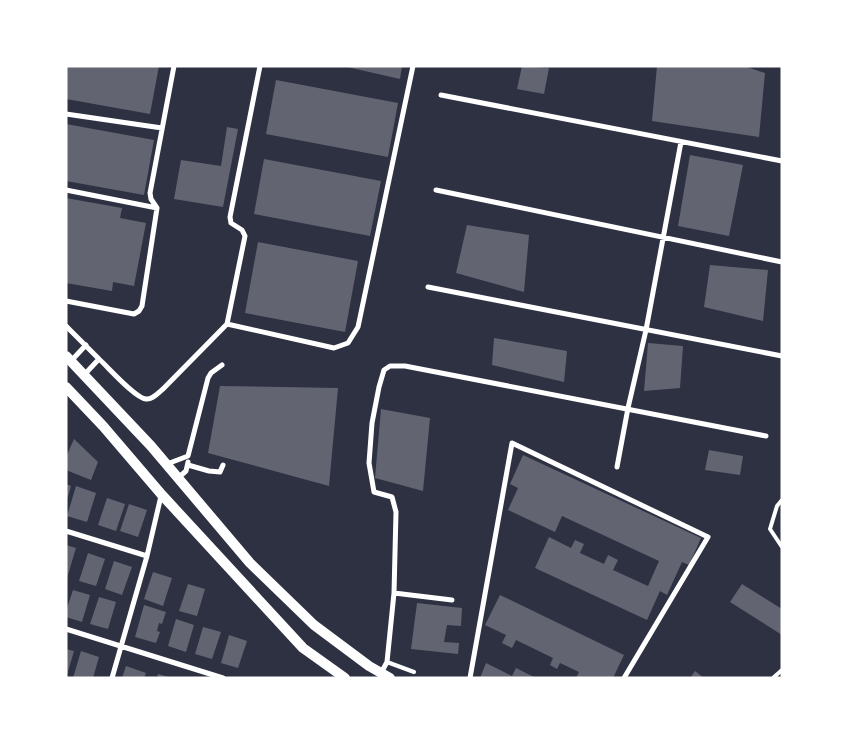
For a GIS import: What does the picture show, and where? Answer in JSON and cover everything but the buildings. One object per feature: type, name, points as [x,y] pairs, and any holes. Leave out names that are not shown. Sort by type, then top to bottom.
[{"type":"main road","points":[[69,358],[167,464],[256,568],[314,625],[369,666],[386,675]]},
{"type":"main road","points":[[66,387],[103,426],[162,495],[304,648],[345,678]]},
{"type":"main road","points":[[241,580],[256,568]]},
{"type":"street","points":[[66,301],[134,314],[142,306],[157,208],[150,199],[150,194],[174,66]]},
{"type":"street","points":[[66,326],[136,394],[145,399],[152,398],[163,389],[227,324],[245,236],[242,230],[231,223],[230,217],[260,66]]},
{"type":"street","points":[[227,324],[334,348],[348,343],[358,327],[413,66]]},
{"type":"street","points":[[441,95],[782,161]]},
{"type":"street","points":[[66,114],[162,128]]},
{"type":"street","points":[[617,467],[646,330],[681,142]]},
{"type":"street","points":[[66,190],[157,208]]},
{"type":"street","points":[[436,190],[782,262]]},
{"type":"street","points":[[428,286],[782,356]]},
{"type":"street","points":[[69,358],[86,345]]},
{"type":"street","points":[[84,375],[99,359]]},
{"type":"street","points":[[178,478],[186,471],[188,465],[188,456],[208,378],[211,373],[222,365]]},
{"type":"street","points":[[386,675],[394,593],[396,512],[392,496],[374,492],[369,463],[372,423],[384,370],[390,366],[405,366],[766,436]]},
{"type":"street","points":[[470,678],[512,443],[708,537],[624,678]]},
{"type":"street","points":[[167,464],[188,456]]},
{"type":"street","points":[[188,465],[213,472],[220,472],[223,470],[223,466]]},
{"type":"street","points":[[112,678],[147,556],[162,495]]},
{"type":"street","points":[[66,531],[147,556]]},
{"type":"street","points":[[394,593],[452,600]]},
{"type":"street","points":[[66,629],[223,678]]},
{"type":"lane","points":[[782,500],[777,506],[770,528],[782,547]]},
{"type":"lane","points":[[387,662],[414,672]]},
{"type":"lane","points":[[773,678],[782,670]]}]
